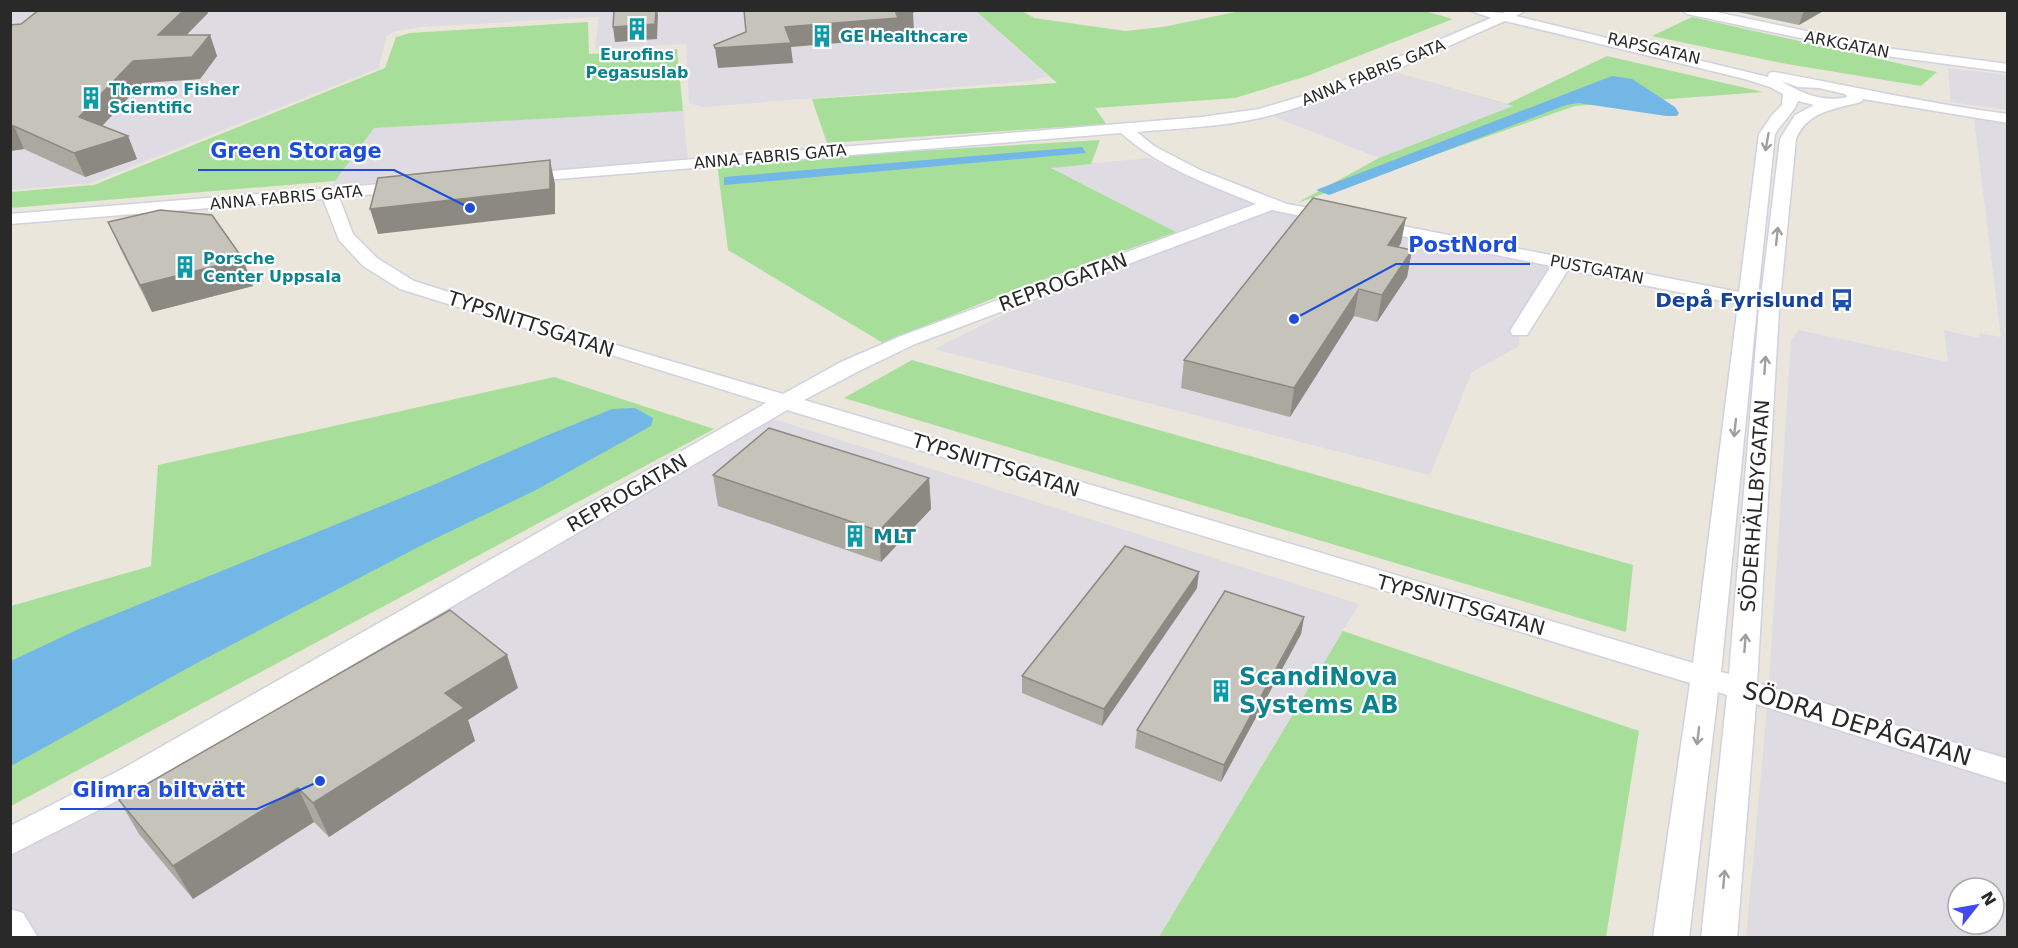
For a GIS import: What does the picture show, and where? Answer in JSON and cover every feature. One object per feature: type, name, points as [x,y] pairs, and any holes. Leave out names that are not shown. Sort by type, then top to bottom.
[{"type":"street","name":"RAPSGATAN","points":[[1475,10],[1508,13],[1757,73],[1835,86],[1845,100]]},
{"type":"street","name":"ARKGATAN","points":[[1687,10],[1886,52],[2007,68]]},
{"type":"street","name":"RAPSGATAN","points":[[1508,13],[1775,84],[1810,100],[1845,100]]},
{"type":"street","name":"ANNA FABRIS GATA","points":[[506,178],[1202,122],[1261,113],[1298,103],[1399,64],[1508,13]]},
{"type":"street","points":[[1789,91],[1791,85],[1813,82]]},
{"type":"street","name":"SÖDERHÄLLBYGATAN","points":[[1719,938],[1742,689],[1767,134],[1777,118],[1789,109],[1792,102],[1789,91]]},
{"type":"street","points":[[1845,100],[1904,103],[2007,119]]},
{"type":"street","points":[[1845,100],[2007,124]]},
{"type":"street","name":"SÖDERHÄLLBYGATAN","points":[[1671,938],[1759,302],[1788,139],[1797,121],[1806,113],[1845,100]]},
{"type":"street","name":"PUSTGATAN","points":[[1124,128],[1148,149],[1194,173],[1271,204],[1759,302]]},
{"type":"street","name":"ANNA FABRIS GATA","points":[[10,219],[423,185]]},
{"type":"street","name":"TYPSNITTSGATAN","points":[[328,193],[345,236],[370,262],[407,285],[580,341],[1706,678]]},
{"type":"street","name":"REPROGATAN","points":[[10,842],[133,778],[784,402],[849,367],[908,340],[1271,204]]},
{"type":"street","points":[[1520,331],[1557,274],[1562,262]]},
{"type":"street","name":"SÖDRA DEPÅGATAN","points":[[1706,678],[2007,771]]},
{"type":"street","points":[[10,924],[20,938]]},
{"type":"shaded area","points":[[11,11],[976,11],[1048,76],[1032,81],[703,107],[689,103],[686,44],[595,49],[599,17],[420,27],[393,32],[386,37],[379,68],[91,183],[11,190]]},
{"type":"shaded area","points":[[1948,68],[2007,75],[2007,110],[1951,102]]},
{"type":"shaded area","points":[[1391,71],[1514,106],[1379,158],[1272,116],[1316,104]]},
{"type":"shaded area","points":[[683,111],[688,160],[331,186],[374,128]]},
{"type":"shaded area","points":[[1974,119],[2007,124],[2007,937],[1746,938],[1768,697],[1791,341],[1799,330],[1948,362],[1944,330],[1979,338],[1980,333],[2001,337]]},
{"type":"shaded area","points":[[1150,158],[1185,176],[1256,202],[1176,232],[1050,167]]},
{"type":"shaded area","points":[[1270,208],[1561,266],[1520,330],[1519,346],[1472,372],[1430,475],[934,349],[1002,315]]},
{"type":"shaded area","points":[[761,415],[1359,604],[1159,937],[36,938],[11,910],[11,842]]},
{"type":"green space","points":[[1245,10],[1421,10],[1453,19],[1307,76],[1235,98],[1095,108],[1106,124],[827,143],[812,99],[1057,83],[976,11],[1022,11],[1034,18],[1125,31],[1163,27]]},
{"type":"green space","points":[[1692,17],[1937,72],[1921,86],[1781,63],[1652,36]]},
{"type":"green space","points":[[588,22],[589,54],[677,49],[683,111],[374,128],[335,181],[11,208],[11,192],[94,185],[385,68],[396,37],[410,33]]},
{"type":"green space","points":[[1607,56],[1763,92],[1575,106],[1297,203],[1379,158],[1513,106],[1391,71],[1507,104]]},
{"type":"green space","points":[[1100,140],[1091,164],[1051,168],[1176,232],[1009,292],[883,343],[728,250],[717,163]]},
{"type":"green space","points":[[912,360],[1633,565],[1626,632],[844,398]]},
{"type":"green space","points":[[554,377],[714,429],[11,806],[11,606],[151,566],[158,465]]},
{"type":"green space","points":[[1343,631],[1639,731],[1606,937],[1159,937]]},
{"type":"water","points":[[1612,76],[1632,79],[1675,107],[1679,113],[1677,116],[1666,116],[1579,103],[1566,105],[1329,195],[1316,190]]},
{"type":"water","points":[[1082,147],[1086,153],[724,185],[724,177]]},
{"type":"water","points":[[635,408],[653,418],[651,426],[536,490],[426,543],[195,664],[11,766],[11,661],[81,628],[438,483],[612,409]]},
{"type":"building","name":"Thermo Fisher Scientific","points":[[39,10],[184,10],[158,35],[210,35],[192,57],[133,61],[79,117],[128,136],[74,153],[10,126],[10,25],[21,24]]},
{"type":"building","points":[[614,10],[656,10],[655,24],[613,27]]},
{"type":"building","points":[[744,10],[913,10],[913,12],[896,13],[898,18],[785,27],[791,43],[715,48],[714,45],[746,32]]},
{"type":"building","points":[[550,160],[550,189],[370,209],[378,178]]},
{"type":"building","points":[[1313,198],[1406,218],[1388,245],[1412,250],[1382,295],[1359,289],[1294,388],[1184,360]]},
{"type":"building","points":[[160,210],[212,215],[243,259],[140,285],[108,222]]},
{"type":"building","points":[[769,428],[929,478],[879,531],[713,475]]},
{"type":"building","points":[[1125,546],[1199,572],[1104,709],[1022,676]]},
{"type":"building","name":"ScandiNova Systems AB","points":[[1225,591],[1304,617],[1224,765],[1137,730]]},
{"type":"building","points":[[450,610],[507,655],[445,693],[464,708],[313,803],[298,788],[173,866],[119,800]]},
{"type":"place","name":"Eurofins Pegasuslab","points":[[637,29]]},
{"type":"place","name":"GE Healthcare","points":[[822,36]]},
{"type":"place","name":"Thermo Fisher Scientific","points":[[91,98]]},
{"type":"place","name":"Green Storage","points":[[470,208]]},
{"type":"place","name":"Porsche Center Uppsala","points":[[185,267]]},
{"type":"place","name":"Depå Fyrislund","points":[[1842,300]]},
{"type":"place","name":"PostNord","points":[[1294,319]]},
{"type":"place","name":"MLT","points":[[855,536]]},
{"type":"place","name":"ScandiNova Systems AB","points":[[1221,691]]},
{"type":"place","name":"Glimra biltvätt","points":[[320,781]]}]
